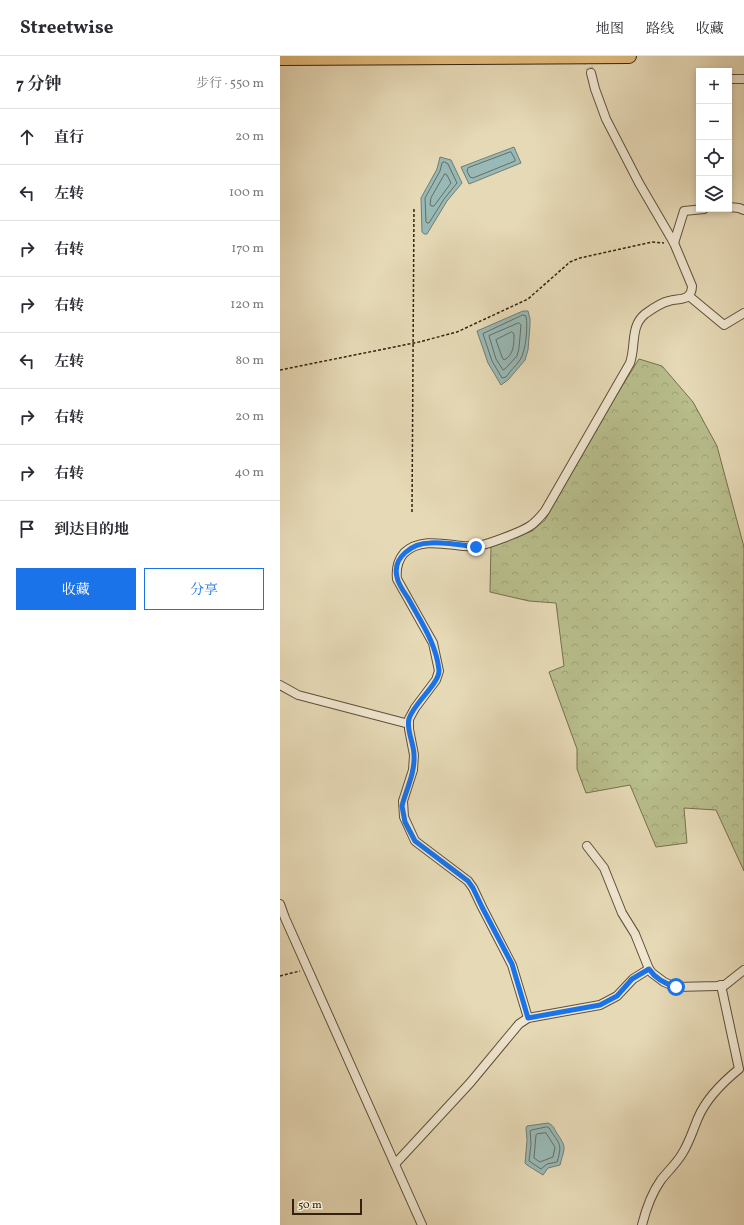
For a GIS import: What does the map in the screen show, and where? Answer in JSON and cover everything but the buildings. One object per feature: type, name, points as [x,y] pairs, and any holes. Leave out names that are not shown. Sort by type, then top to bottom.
[{"type":"highway","points":[[280,58],[629,56]]},
{"type":"street","points":[[528,1018],[512,964],[473,888],[468,881],[415,841],[405,822],[402,806],[413,770],[414,755],[409,724],[410,716],[436,680],[439,672],[433,643],[397,579],[397,566],[403,554],[409,549],[426,543],[478,546],[526,528],[537,521],[545,511],[630,363],[633,353],[634,332],[637,322],[644,315],[659,305],[689,296],[692,291],[692,286],[674,243],[611,129],[600,104],[591,73]]},
{"type":"street","points":[[732,79],[744,79]]},
{"type":"street","points":[[732,207],[744,210]]},
{"type":"street","points":[[674,243],[684,211],[696,210]]},
{"type":"street","points":[[689,296],[724,325],[744,313]]},
{"type":"street","points":[[280,685],[298,695],[409,724]]},
{"type":"street","points":[[587,846],[604,868],[622,913],[635,934],[652,973],[664,982],[676,987],[721,986],[744,970]]},
{"type":"street","points":[[280,904],[422,1225]]},
{"type":"street","points":[[395,1164],[470,1083],[519,1024],[528,1018],[600,1005],[617,996],[632,979],[649,969]]},
{"type":"street","points":[[642,1225],[648,1201],[661,1180],[683,1154],[704,1107],[720,1087],[739,1069],[721,986]]},
{"type":"path","points":[[412,512],[414,207]]},
{"type":"path","points":[[280,370],[413,343],[457,332],[528,299],[570,262],[580,258],[652,242],[674,243]]},
{"type":"path","points":[[280,976],[308,969]]},
{"type":"green space","points":[[639,359],[662,366],[693,402],[717,446],[744,547],[744,871],[716,810],[684,808],[687,843],[656,847],[630,785],[586,793],[577,769],[577,749],[549,672],[564,666],[556,603],[529,601],[490,592],[491,545],[532,531],[545,520]]},
{"type":"water","points":[[514,147],[521,163],[469,184],[461,167]]},
{"type":"water","points":[[440,157],[451,160],[462,183],[447,201],[427,234],[424,234],[422,232],[421,198],[437,169]]},
{"type":"water","points":[[523,311],[528,311],[530,319],[528,350],[525,360],[508,380],[501,385],[488,363],[477,331]]},
{"type":"water","points":[[548,1123],[553,1127],[562,1141],[564,1150],[560,1165],[548,1168],[543,1175],[525,1163],[527,1140],[526,1128],[527,1126]]},
{"type":"tunnel","points":[[585,56],[591,73]]},
{"type":"route","points":[[476,547],[426,543],[409,549],[403,554],[397,566],[397,579],[433,643],[439,672],[436,680],[410,716],[409,729],[414,755],[413,770],[402,806],[405,822],[415,841],[468,881],[473,888],[512,964],[528,1018],[600,1005],[617,996],[632,979],[649,969],[664,982],[676,987]]}]
